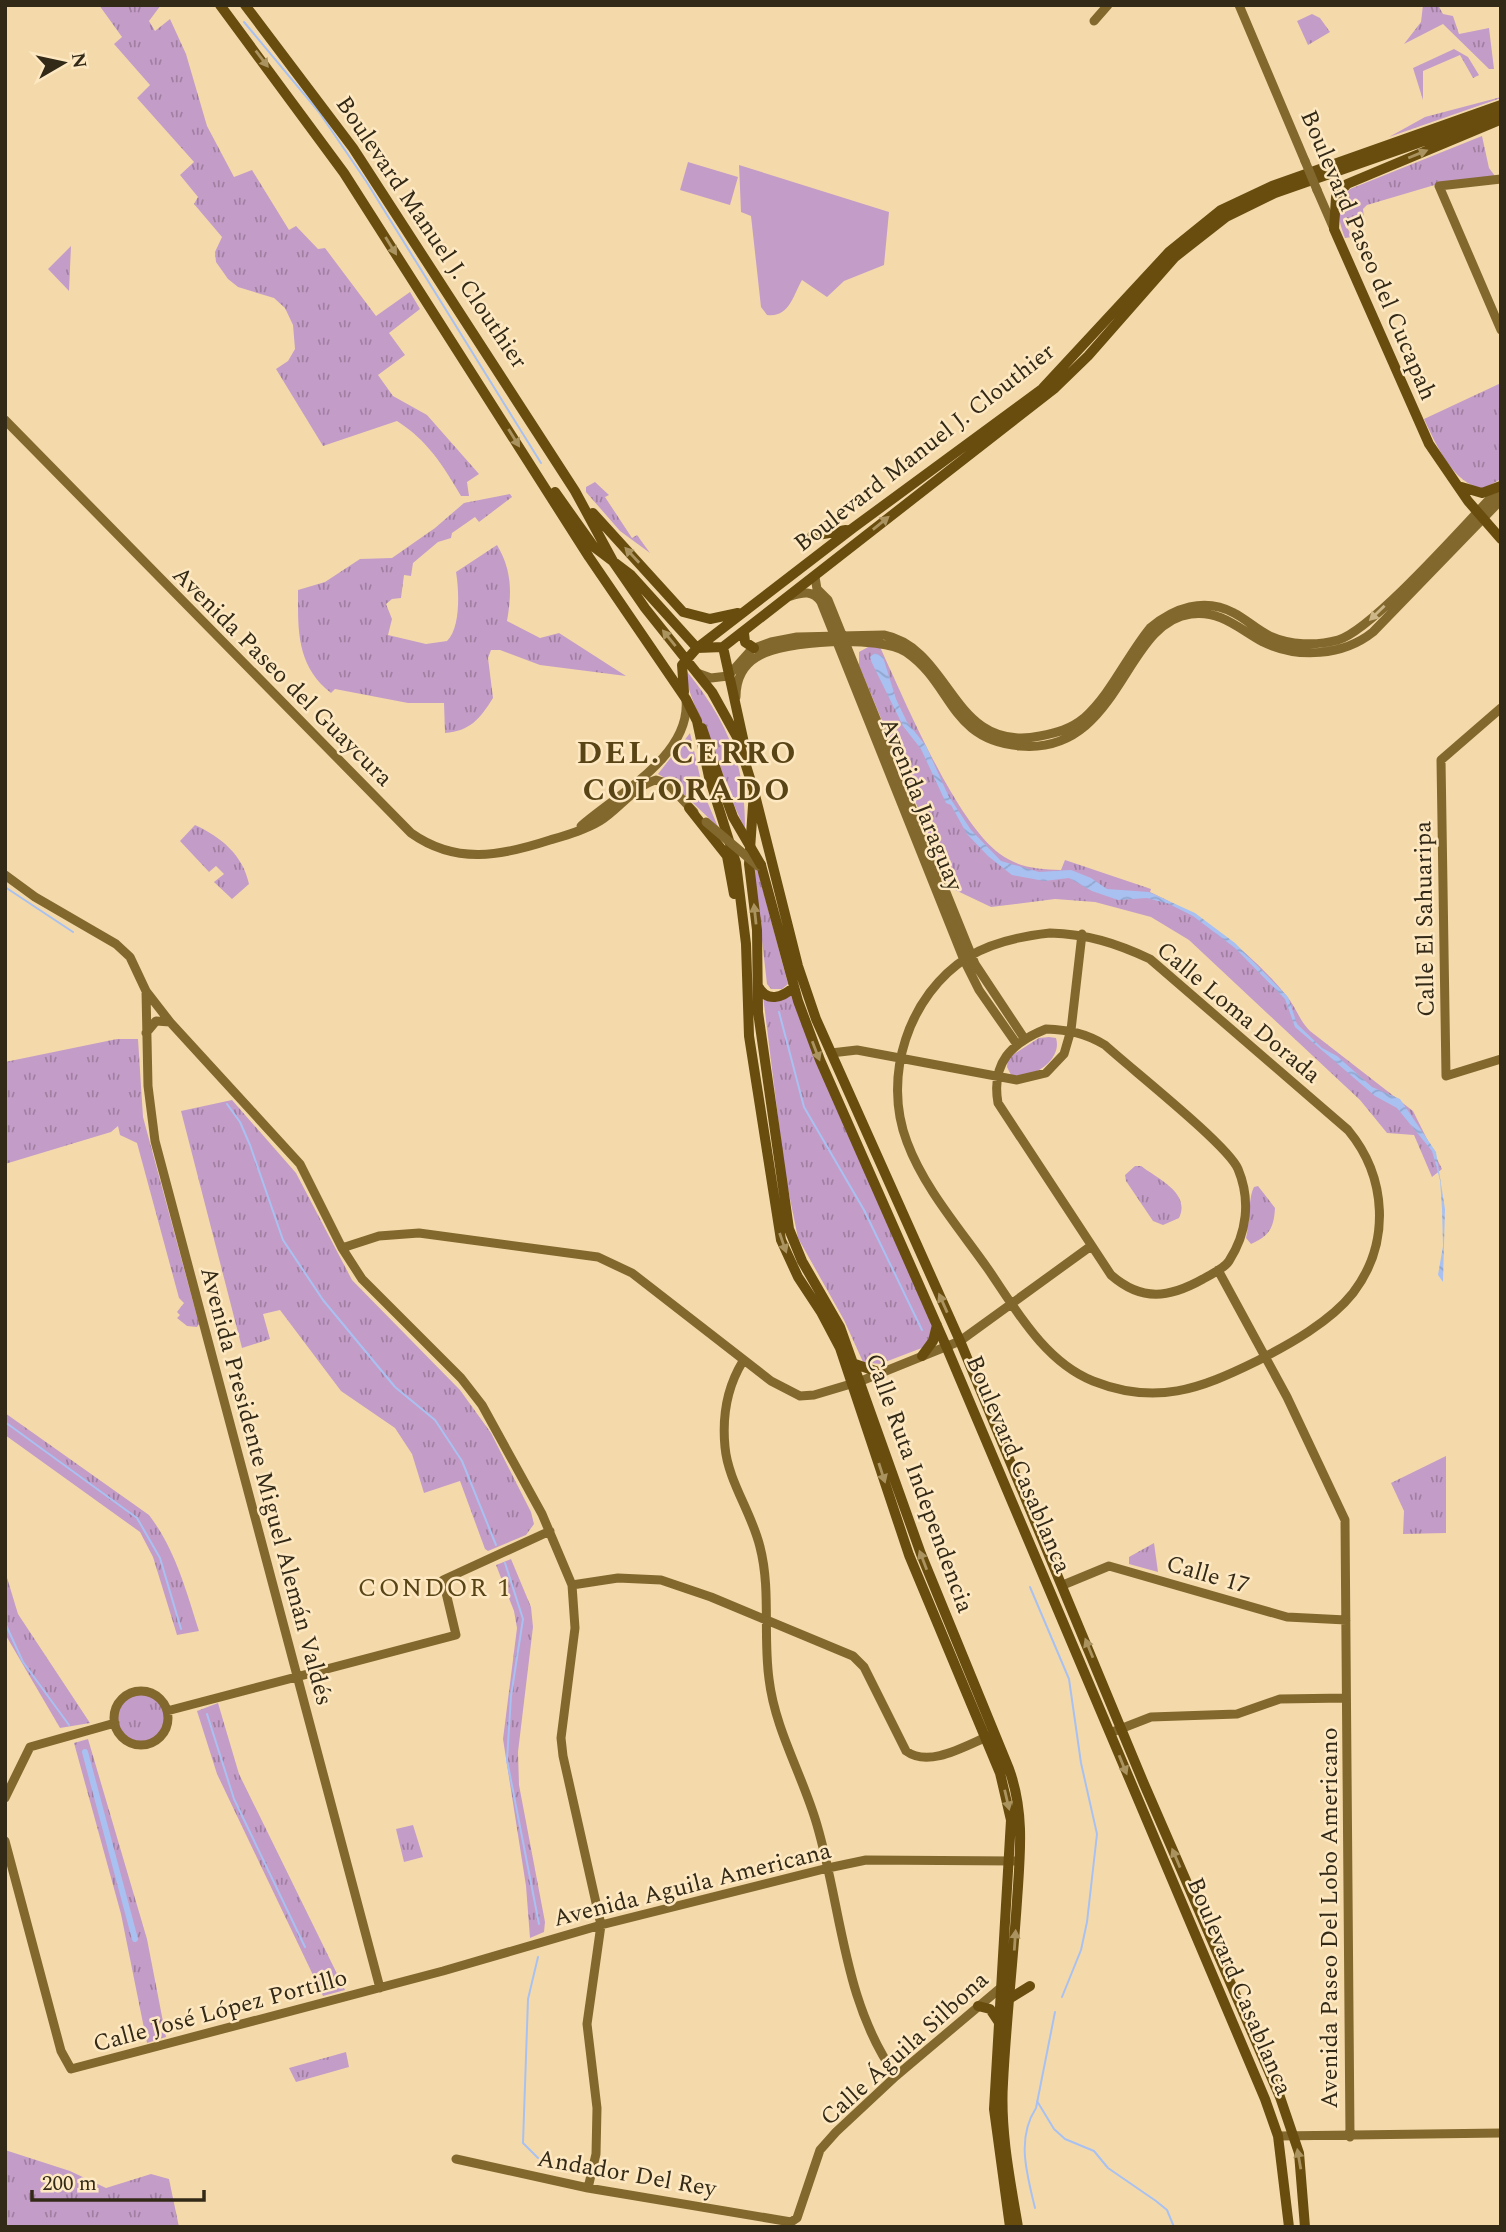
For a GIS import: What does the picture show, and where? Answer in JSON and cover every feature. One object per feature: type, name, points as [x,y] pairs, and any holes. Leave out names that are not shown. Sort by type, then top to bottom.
[{"type":"main road","name":"Boulevard Manuel J. Clouthier","points":[[220,5],[346,177],[541,481],[686,699],[697,721],[709,777],[731,844],[743,915]]},
{"type":"main road","name":"Boulevard Manuel J. Clouthier","points":[[245,5],[353,148],[582,503],[614,563],[731,723],[744,757]]},
{"type":"main road","name":"Boulevard Manuel J. Clouthier","points":[[686,699],[681,678],[685,658],[853,528],[1042,389],[1169,252],[1221,210],[1284,181],[1501,105]]},
{"type":"main road","name":"Boulevard Manuel J. Clouthier","points":[[723,647],[1061,383],[1175,257],[1214,224],[1275,193],[1501,114]]},
{"type":"main road","points":[[1334,229],[1336,197],[1348,184],[1501,120]]},
{"type":"main road","name":"Boulevard Paseo del Cucapah","points":[[1334,229],[1415,415],[1456,484],[1501,539]]},
{"type":"main road","name":"Boulevard Manuel J. Clouthier","points":[[541,481],[553,490],[594,547],[631,575],[697,648]]},
{"type":"main road","points":[[1456,484],[1482,493],[1501,487]]},
{"type":"main road","points":[[582,503],[683,612],[695,618],[718,619],[752,607]]},
{"type":"main road","points":[[812,536],[853,528]]},
{"type":"main road","points":[[744,633],[745,642],[754,648]]},
{"type":"main road","points":[[697,648],[723,647],[745,744],[744,757]]},
{"type":"main road","name":"Boulevard Casablanca","points":[[697,721],[711,752],[733,817],[761,869],[793,986],[820,1060],[946,1346],[1278,2136],[1289,2227]]},
{"type":"main road","name":"Calle Ruta Independencia","points":[[744,757],[754,791],[749,863],[757,939],[760,1034],[785,1212],[794,1242],[840,1327],[855,1364],[857,1383],[866,1395],[925,1566],[990,1735]]},
{"type":"main road","name":"Boulevard Casablanca","points":[[754,791],[804,985],[831,1053],[960,1341],[1294,2136],[1301,2166],[1304,2227]]},
{"type":"main road","points":[[689,808],[727,856],[734,895],[743,915]]},
{"type":"main road","name":"Calle Ruta Independencia","points":[[743,915],[749,1035],[779,1231],[797,1277],[831,1330],[857,1383],[909,1555],[1019,1801],[1022,1818],[1000,1988],[994,2109],[1010,2227]]},
{"type":"main road","points":[[747,957],[751,963],[755,1053],[771,1111]]},
{"type":"main road","points":[[757,982],[763,993],[773,998],[781,997],[793,986]]},
{"type":"main road","points":[[922,1356],[933,1341],[937,1325]]},
{"type":"main road","points":[[855,1364],[880,1374],[866,1395]]},
{"type":"main road","name":"Calle Ruta Independencia","points":[[1015,1861],[1003,2107],[1018,2227]]},
{"type":"main road","points":[[1009,1999],[1030,1986]]},
{"type":"main road","points":[[978,2006],[992,2012],[998,2021]]},
{"type":"street","points":[[1094,21],[1108,5]]},
{"type":"street","name":"Boulevard Paseo del Cucapah","points":[[1239,5],[1334,229]]},
{"type":"street","points":[[1501,179],[1439,186],[1501,330]]},
{"type":"street","name":"Avenida Paseo del Guaycura","points":[[5,421],[421,840],[457,854],[501,854],[600,821],[656,780],[667,783],[689,808],[761,869]]},
{"type":"street","points":[[1480,515],[1501,487]]},
{"type":"street","points":[[696,672],[712,678],[729,677],[754,648],[780,639],[894,637],[912,648],[970,718],[986,730],[1016,737],[1048,734],[1074,726],[1089,713],[1145,634],[1164,616],[1184,608],[1212,606],[1236,614],[1264,633],[1286,641],[1312,644],[1336,641],[1364,625],[1480,515],[1501,500]]},
{"type":"street","name":"Avenida Jaraguay","points":[[814,577],[819,595],[968,958],[1020,1040]]},
{"type":"street","points":[[791,596],[807,592],[819,595]]},
{"type":"street","name":"Avenida Jaraguay","points":[[819,595],[831,608],[839,640],[855,669],[968,958]]},
{"type":"street","points":[[831,608],[842,624],[864,639]]},
{"type":"street","points":[[855,669],[855,649],[864,639]]},
{"type":"street","points":[[736,706],[736,688],[741,671],[757,656],[781,647],[839,640]]},
{"type":"street","name":"Avenida Paseo del Guaycura","points":[[578,830],[631,788],[663,755],[685,724],[686,699]]},
{"type":"street","name":"Calle El Sahuaripa","points":[[1501,708],[1441,760],[1446,1076],[1501,1059]]},
{"type":"street","points":[[5,875],[35,897],[123,949],[135,965],[146,991],[170,1022],[295,1157],[313,1184],[342,1248],[362,1279],[461,1378],[482,1405],[550,1531],[572,1585],[575,1628],[561,1738],[563,1756],[601,1924],[587,2024],[597,2108],[596,2154],[588,2188]]},
{"type":"street","points":[[831,1053],[857,1050],[1017,1080],[1046,1073],[1064,1054],[1070,1030],[1082,934]]},
{"type":"street","name":"Calle Loma Dorada","points":[[1082,934],[1118,943],[1150,959],[1348,1129],[1367,1157],[1379,1195],[1379,1239],[1363,1280],[1337,1311],[1265,1357],[1200,1387],[1162,1394],[1140,1393],[1094,1381],[1074,1371],[1045,1348],[929,1185],[908,1146],[897,1099],[906,1035],[921,1005],[968,958],[1024,936],[1082,934]]},
{"type":"street","name":"Avenida Presidente Miguel Alemán Valdés","points":[[146,991],[145,1035],[149,1109],[155,1141],[380,1987]]},
{"type":"street","points":[[145,1035],[156,1021],[170,1022]]},
{"type":"street","points":[[1046,1029],[1070,1030],[1089,1035],[1105,1045],[1231,1157],[1246,1196],[1246,1216],[1242,1234],[1228,1264],[1174,1294],[1148,1296],[1122,1284],[1091,1246],[1001,1111],[996,1095],[999,1076],[1005,1055],[1020,1040],[1046,1029]]},
{"type":"street","points":[[342,1248],[379,1236],[419,1233],[598,1257],[616,1264],[644,1282],[771,1381],[800,1396],[814,1395],[857,1383],[960,1341],[1091,1246]]},
{"type":"street","name":"Avenida Paseo Del Lobo Americano","points":[[1218,1270],[1265,1357],[1345,1520],[1350,2137]]},
{"type":"street","points":[[743,1360],[729,1390],[723,1419],[725,1450],[760,1547],[769,1678],[774,1708],[817,1824],[841,1943],[855,1989],[881,2055],[896,2076]]},
{"type":"street","points":[[167,1711],[456,1635],[443,1580],[550,1531]]},
{"type":"street","name":"Calle 17","points":[[1063,1585],[1109,1566],[1287,1617],[1346,1620]]},
{"type":"street","points":[[572,1585],[618,1578],[661,1580],[711,1597],[853,1657],[864,1667],[906,1751],[915,1758],[928,1759],[990,1735]]},
{"type":"street","points":[[132,1692],[154,1694],[167,1711],[165,1731],[150,1744],[127,1741],[115,1723],[120,1701],[132,1692]]},
{"type":"street","points":[[1110,1733],[1151,1717],[1237,1714],[1280,1699],[1346,1698]]},
{"type":"street","points":[[5,1798],[30,1747],[115,1723]]},
{"type":"street","name":"Calle José López Portillo","points":[[5,1840],[58,2040],[71,2069],[380,1987]]},
{"type":"street","name":"Avenida Aguila Americana","points":[[380,1987],[601,1924],[866,1860],[1015,1861]]},
{"type":"street","name":"Calle Águila Silbona","points":[[791,2222],[797,2218],[820,2150],[896,2076],[1011,1979]]},
{"type":"street","points":[[1278,2136],[1501,2133]]},
{"type":"street","name":"Andador Del Rey","points":[[456,2159],[588,2188],[791,2222]]},
{"type":"green space","points":[[99,5],[161,5],[149,21],[155,31],[170,19],[186,54],[207,126],[234,177],[252,170],[289,230],[296,226],[318,249],[325,248],[376,316],[410,292],[420,309],[389,333],[405,355],[378,375],[393,396],[427,415],[479,474],[467,482],[469,496],[461,496],[434,454],[417,436],[397,421],[323,446],[276,369],[288,361],[295,349],[293,325],[285,308],[274,298],[238,287],[228,279],[216,262],[215,252],[222,237],[194,204],[198,197],[180,175],[194,162],[137,98],[150,85],[114,44],[122,37]]},
{"type":"green space","points":[[1423,5],[1438,5],[1443,14],[1453,16],[1459,34],[1489,28],[1494,69],[1489,69],[1443,24],[1404,44],[1421,22]]},
{"type":"green space","points":[[1312,14],[1320,18],[1330,32],[1308,45],[1297,21]]},
{"type":"green space","points":[[1454,49],[1468,57],[1479,75],[1473,78],[1460,55],[1423,71],[1423,100],[1413,68]]},
{"type":"green space","points":[[1501,98],[1389,137],[1425,117]]},
{"type":"green space","points":[[1482,136],[1489,168],[1495,176],[1438,184],[1367,205],[1363,209],[1364,217],[1347,227],[1352,237],[1345,238],[1339,212],[1341,200],[1350,189]]},
{"type":"green space","points":[[688,162],[738,177],[730,205],[680,190]]},
{"type":"green space","points":[[739,165],[889,212],[884,265],[844,281],[827,297],[802,280],[785,309],[774,315],[767,315],[761,307],[751,216],[741,212]]},
{"type":"green space","points":[[71,246],[69,291],[48,269]]},
{"type":"green space","points":[[1501,383],[1501,479],[1483,489],[1462,479],[1454,471],[1440,451],[1424,419]]},
{"type":"green space","points":[[595,482],[609,495],[605,497],[632,538],[637,535],[650,553],[620,531],[586,492],[586,487]]},
{"type":"green space","points":[[510,494],[512,497],[479,522],[475,517],[452,533],[451,538],[438,542],[413,563],[411,576],[404,575],[401,598],[392,599],[386,604],[392,619],[388,635],[426,644],[447,641],[452,635],[457,618],[456,572],[497,545],[506,563],[510,582],[507,621],[540,638],[559,633],[626,676],[540,665],[500,650],[491,650],[488,658],[493,698],[474,723],[461,730],[445,733],[444,703],[408,703],[335,689],[331,693],[311,671],[305,659],[299,633],[298,590],[325,582],[360,559],[392,558],[435,528],[464,503]]},
{"type":"green space","points":[[870,646],[880,647],[917,728],[949,788],[983,838],[1000,854],[1022,865],[1045,869],[1061,870],[1065,860],[1151,889],[1150,892],[1207,923],[1257,963],[1289,1000],[1310,1031],[1413,1111],[1442,1169],[1432,1177],[1414,1135],[1387,1133],[1360,1100],[1189,940],[1151,917],[1095,902],[1055,899],[991,907],[951,888],[859,665],[859,652]]},
{"type":"green space","points":[[685,669],[712,706],[731,743],[742,782],[745,828],[691,695]]},
{"type":"green space","points":[[690,733],[704,794],[718,827],[670,781],[658,774]]},
{"type":"green space","points":[[195,825],[222,841],[242,864],[249,884],[232,899],[214,882],[224,874],[216,866],[209,872],[180,841]]},
{"type":"green space","points":[[753,862],[759,875],[788,984],[782,989],[771,989],[767,984]]},
{"type":"green space","points":[[794,993],[933,1324],[927,1346],[880,1364],[863,1362],[844,1320],[798,1238],[785,1174],[763,996],[778,1000]]},
{"type":"green space","points":[[1039,1038],[1056,1038],[1057,1046],[1055,1054],[1044,1067],[1027,1075],[1011,1075],[1007,1067],[1008,1058]]},
{"type":"green space","points":[[117,1039],[138,1039],[143,1117],[199,1324],[197,1327],[187,1326],[177,1318],[180,1315],[177,1312],[184,1303],[179,1298],[137,1143],[120,1135],[118,1126],[111,1132],[5,1164],[5,1062]]},
{"type":"green space","points":[[232,1100],[296,1173],[352,1280],[460,1390],[491,1433],[531,1512],[534,1524],[526,1535],[488,1551],[485,1549],[460,1481],[424,1493],[412,1454],[395,1428],[341,1391],[280,1310],[263,1314],[270,1339],[242,1348],[181,1111]]},
{"type":"green space","points":[[1135,1166],[1141,1166],[1177,1194],[1182,1209],[1179,1218],[1163,1225],[1153,1221],[1126,1181],[1125,1175]]},
{"type":"green space","points":[[1258,1186],[1275,1208],[1272,1226],[1267,1234],[1251,1244],[1246,1238],[1250,1204],[1254,1187]]},
{"type":"green space","points":[[5,1413],[149,1515],[173,1556],[199,1631],[177,1635],[153,1557],[140,1532],[5,1435]]},
{"type":"green space","points":[[1446,1456],[1446,1533],[1403,1534],[1404,1511],[1391,1483]]},
{"type":"green space","points":[[1154,1543],[1158,1572],[1129,1564],[1129,1557]]},
{"type":"green space","points":[[511,1559],[531,1607],[533,1627],[518,1752],[519,1785],[545,1922],[544,1932],[530,1938],[526,1886],[503,1739],[517,1628],[514,1611],[496,1565]]},
{"type":"green space","points":[[5,1571],[18,1614],[90,1723],[60,1728],[5,1634]]},
{"type":"green space","points":[[142,1694],[159,1701],[166,1718],[159,1735],[142,1742],[125,1735],[118,1718],[125,1701]]},
{"type":"green space","points":[[218,1703],[239,1774],[345,1990],[323,1996],[217,1774],[197,1711]]},
{"type":"green space","points":[[88,1739],[147,1939],[166,2037],[147,2043],[121,1914],[74,1743]]},
{"type":"green space","points":[[413,1825],[423,1857],[404,1862],[396,1829]]},
{"type":"green space","points":[[346,2052],[349,2067],[296,2082],[289,2068]]},
{"type":"green space","points":[[5,2150],[70,2171],[106,2188],[151,2174],[169,2179],[179,2227],[5,2227]]},
{"type":"water","points":[[875,653],[883,657],[896,699],[907,722],[926,746],[948,795],[971,830],[1001,861],[1039,872],[1071,870],[1091,878],[1107,889],[1149,892],[1195,913],[1235,943],[1288,997],[1297,1024],[1322,1048],[1337,1056],[1372,1087],[1400,1099],[1436,1152],[1445,1209],[1443,1282],[1438,1275],[1443,1246],[1440,1180],[1432,1151],[1397,1108],[1375,1096],[1295,1027],[1285,999],[1235,948],[1193,916],[1169,904],[1147,898],[1118,900],[1092,891],[1069,878],[1044,881],[1012,875],[988,856],[967,834],[951,805],[946,803],[921,749],[903,726],[872,663],[870,657]]},
{"type":"waterway","points":[[244,22],[319,112],[366,181],[541,463]]},
{"type":"waterway","points":[[5,887],[73,932]]},
{"type":"waterway","points":[[779,1012],[804,1107],[864,1210],[922,1330]]},
{"type":"waterway","points":[[227,1104],[240,1122],[250,1145],[283,1240],[323,1300],[395,1387],[435,1420],[462,1461],[496,1545]]},
{"type":"waterway","points":[[5,1422],[137,1518],[160,1558],[181,1629]]},
{"type":"waterway","points":[[505,1563],[523,1619],[511,1696],[507,1760],[539,1924]]},
{"type":"waterway","points":[[1030,1587],[1069,1679],[1081,1763],[1097,1834],[1087,1922],[1081,1950],[1062,1997]]},
{"type":"waterway","points":[[5,1623],[23,1662],[69,1725]]},
{"type":"waterway","points":[[207,1714],[234,1799],[305,1947]]},
{"type":"waterway","points":[[85,1752],[135,1939]]},
{"type":"waterway","points":[[538,1957],[528,1999],[523,2143],[538,2158]]},
{"type":"waterway","points":[[1035,2208],[1025,2157],[1026,2132],[1036,2108],[1055,2012]]},
{"type":"waterway","points":[[1037,2101],[1054,2129],[1065,2139],[1094,2151],[1108,2168],[1156,2201],[1167,2210],[1174,2227]]},
{"type":"district","name":"DEL. CERRO COLORADO","points":[[687,770]]},
{"type":"district","name":"CONDOR 1","points":[[435,1587]]}]
